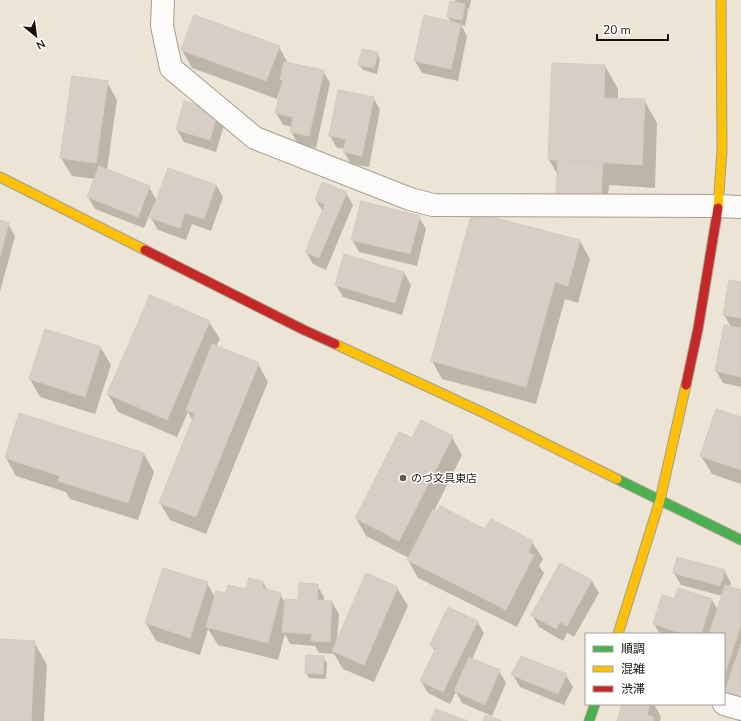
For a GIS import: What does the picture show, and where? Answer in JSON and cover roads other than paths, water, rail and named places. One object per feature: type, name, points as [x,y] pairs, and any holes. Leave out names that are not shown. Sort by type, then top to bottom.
[{"type":"street","points":[[162,0],[162,26],[171,68],[255,138],[410,199],[433,205],[741,207]]},
{"type":"street","points":[[618,633],[660,500],[698,329],[718,206],[722,150],[720,0]]},
{"type":"street","points":[[0,177],[180,269],[304,330],[484,413],[741,540]]},
{"type":"street","points":[[725,704],[741,709]]},
{"type":"street","points":[[589,721],[595,705]]},
{"type":"place","name":"のづ文具東店","points":[[403,478]]}]
